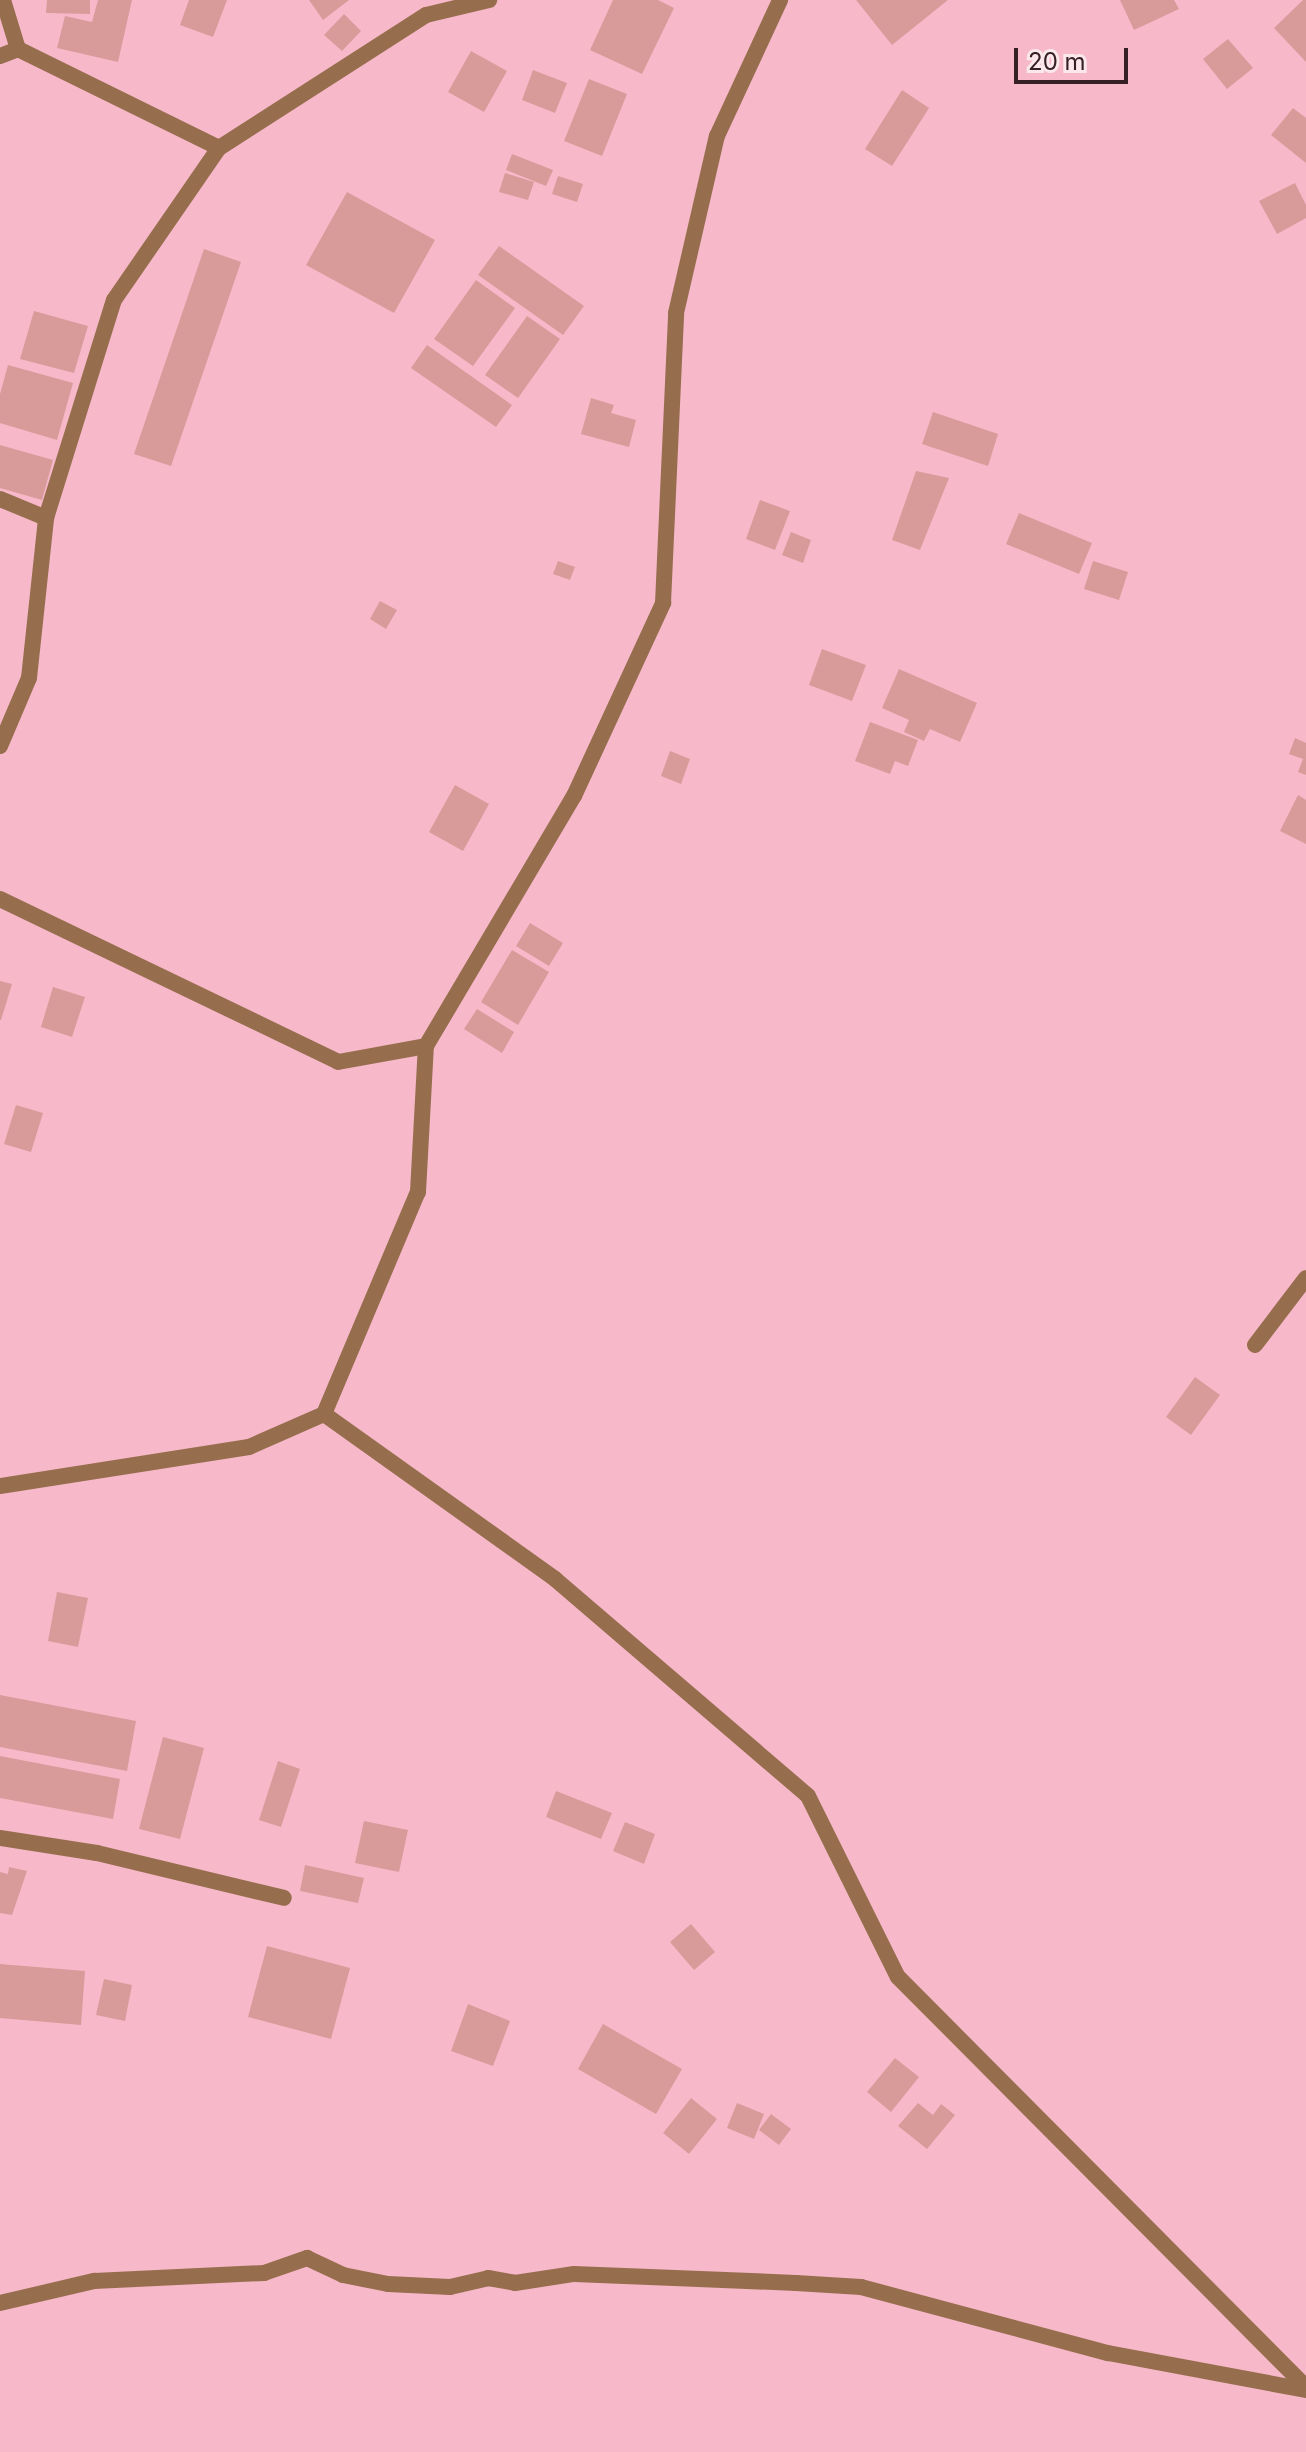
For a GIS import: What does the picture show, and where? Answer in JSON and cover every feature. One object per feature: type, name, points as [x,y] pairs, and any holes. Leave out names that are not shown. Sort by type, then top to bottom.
[{"type":"street","points":[[3,0],[18,49],[219,148]]},
{"type":"street","points":[[0,746],[29,678],[46,518],[114,300],[219,148],[426,15],[489,0]]},
{"type":"street","points":[[0,1486],[249,1447],[324,1414],[418,1192],[426,1046],[574,796],[663,603],[676,313],[717,136],[780,0]]},
{"type":"street","points":[[0,56],[18,49]]},
{"type":"street","points":[[0,499],[46,518]]},
{"type":"street","points":[[0,899],[338,1062],[426,1046]]},
{"type":"street","points":[[1255,1345],[1306,1278]]},
{"type":"street","points":[[324,1414],[555,1579],[808,1796],[898,1977],[1306,2388]]},
{"type":"street","points":[[0,1838],[97,1853],[284,1898]]},
{"type":"street","points":[[0,2303],[94,2281],[264,2273],[307,2258],[343,2275],[450,2287],[488,2278],[515,2283],[574,2274],[861,2287],[1108,2353],[1306,2388]]},
{"type":"building","points":[[47,0],[90,0],[90,14],[46,13]]},
{"type":"building","points":[[98,0],[132,0],[118,62],[57,48],[65,16],[92,22]]},
{"type":"building","points":[[189,0],[227,0],[213,37],[180,25]]},
{"type":"building","points":[[309,0],[349,0],[323,20]]},
{"type":"building","points":[[613,0],[658,0],[674,8],[642,74],[590,50]]},
{"type":"building","points":[[856,0],[948,0],[892,45]]},
{"type":"building","points":[[1120,0],[1174,0],[1179,9],[1134,30]]},
{"type":"building","points":[[1306,0],[1306,62],[1274,28]]},
{"type":"building","points":[[344,14],[361,31],[342,51],[324,35]]},
{"type":"building","points":[[1228,39],[1253,68],[1227,89],[1203,59]]},
{"type":"building","points":[[471,51],[507,71],[484,112],[448,92]]},
{"type":"building","points":[[533,70],[567,83],[555,113],[522,100]]},
{"type":"building","points":[[589,79],[627,94],[602,156],[564,141]]},
{"type":"building","points":[[902,90],[929,108],[892,166],[865,149]]},
{"type":"building","points":[[1293,108],[1306,118],[1306,163],[1271,135]]},
{"type":"building","points":[[512,154],[553,170],[546,186],[506,170]]},
{"type":"building","points":[[505,173],[534,182],[528,200],[499,192]]},
{"type":"building","points":[[558,176],[583,184],[577,202],[552,194]]},
{"type":"building","points":[[1295,183],[1306,205],[1306,218],[1277,234],[1259,201]]},
{"type":"building","points":[[347,192],[435,240],[394,313],[306,265]]},
{"type":"building","points":[[499,246],[584,306],[563,335],[478,275]]},
{"type":"building","points":[[204,249],[241,262],[171,466],[134,454]]},
{"type":"building","points":[[476,280],[515,308],[473,366],[434,339]]},
{"type":"building","points":[[34,311],[88,326],[74,373],[20,359]]},
{"type":"building","points":[[527,316],[560,339],[518,398],[485,375]]},
{"type":"building","points":[[427,345],[512,405],[496,427],[411,368]]},
{"type":"building","points":[[8,365],[73,383],[57,440],[0,423],[0,394]]},
{"type":"building","points":[[591,398],[614,405],[611,413],[636,420],[629,447],[581,434]]},
{"type":"building","points":[[933,412],[998,434],[988,466],[922,444]]},
{"type":"building","points":[[0,445],[53,460],[42,500],[0,488]]},
{"type":"building","points":[[916,471],[949,478],[920,550],[892,540]]},
{"type":"building","points":[[760,500],[790,511],[775,550],[746,539]]},
{"type":"building","points":[[1019,513],[1092,543],[1079,574],[1006,544]]},
{"type":"building","points":[[791,532],[811,540],[803,563],[782,555]]},
{"type":"building","points":[[558,561],[575,567],[570,580],[553,574]]},
{"type":"building","points":[[1093,561],[1128,572],[1119,600],[1084,589]]},
{"type":"building","points":[[380,601],[397,610],[386,629],[370,619]]},
{"type":"building","points":[[822,649],[866,665],[852,701],[809,685]]},
{"type":"building","points":[[899,669],[977,703],[960,742],[930,729],[924,741],[904,732],[909,720],[882,708]]},
{"type":"building","points":[[870,722],[918,740],[908,766],[895,761],[890,774],[855,761]]},
{"type":"building","points":[[1295,738],[1306,743],[1306,775],[1298,772],[1303,759],[1289,754]]},
{"type":"building","points":[[670,751],[690,759],[681,784],[661,776]]},
{"type":"building","points":[[455,785],[489,804],[463,851],[429,832]]},
{"type":"building","points":[[1298,795],[1306,800],[1306,844],[1280,831]]},
{"type":"building","points":[[530,923],[563,943],[549,966],[516,946]]},
{"type":"building","points":[[512,950],[549,972],[518,1025],[481,1002]]},
{"type":"building","points":[[0,981],[12,984],[1,1020],[0,1020]]},
{"type":"building","points":[[53,987],[85,997],[72,1037],[41,1027]]},
{"type":"building","points":[[477,1009],[514,1032],[502,1053],[464,1029]]},
{"type":"building","points":[[16,1105],[43,1113],[31,1152],[4,1144]]},
{"type":"building","points":[[1195,1377],[1220,1395],[1191,1435],[1166,1417]]},
{"type":"building","points":[[57,1592],[88,1598],[78,1647],[48,1641]]},
{"type":"building","points":[[0,1695],[136,1721],[127,1771],[0,1747]]},
{"type":"building","points":[[163,1737],[204,1748],[180,1839],[139,1829]]},
{"type":"building","points":[[0,1756],[120,1779],[113,1819],[0,1798]]},
{"type":"building","points":[[278,1761],[300,1769],[281,1827],[259,1820]]},
{"type":"building","points":[[556,1791],[612,1813],[601,1839],[546,1817]]},
{"type":"building","points":[[364,1821],[408,1830],[399,1872],[355,1863]]},
{"type":"building","points":[[625,1822],[655,1834],[644,1864],[613,1851]]},
{"type":"building","points":[[305,1865],[364,1878],[358,1903],[300,1891]]},
{"type":"building","points":[[9,1867],[27,1871],[12,1915],[0,1913],[0,1872],[8,1874]]},
{"type":"building","points":[[691,1924],[715,1952],[694,1970],[670,1942]]},
{"type":"building","points":[[267,1946],[350,1968],[331,2039],[248,2017]]},
{"type":"building","points":[[0,1964],[85,1971],[81,2025],[0,2018]]},
{"type":"building","points":[[104,1979],[132,1985],[125,2021],[96,2015]]},
{"type":"building","points":[[468,2004],[510,2021],[493,2066],[451,2051]]},
{"type":"building","points":[[603,2024],[682,2069],[656,2114],[578,2069]]},
{"type":"building","points":[[895,2058],[919,2077],[891,2112],[867,2092]]},
{"type":"building","points":[[691,2098],[717,2119],[689,2154],[663,2133]]},
{"type":"building","points":[[737,2103],[764,2114],[754,2139],[727,2128]]},
{"type":"building","points":[[918,2103],[933,2115],[941,2104],[955,2115],[927,2149],[898,2126]]},
{"type":"building","points":[[771,2114],[791,2129],[779,2145],[759,2130]]}]
